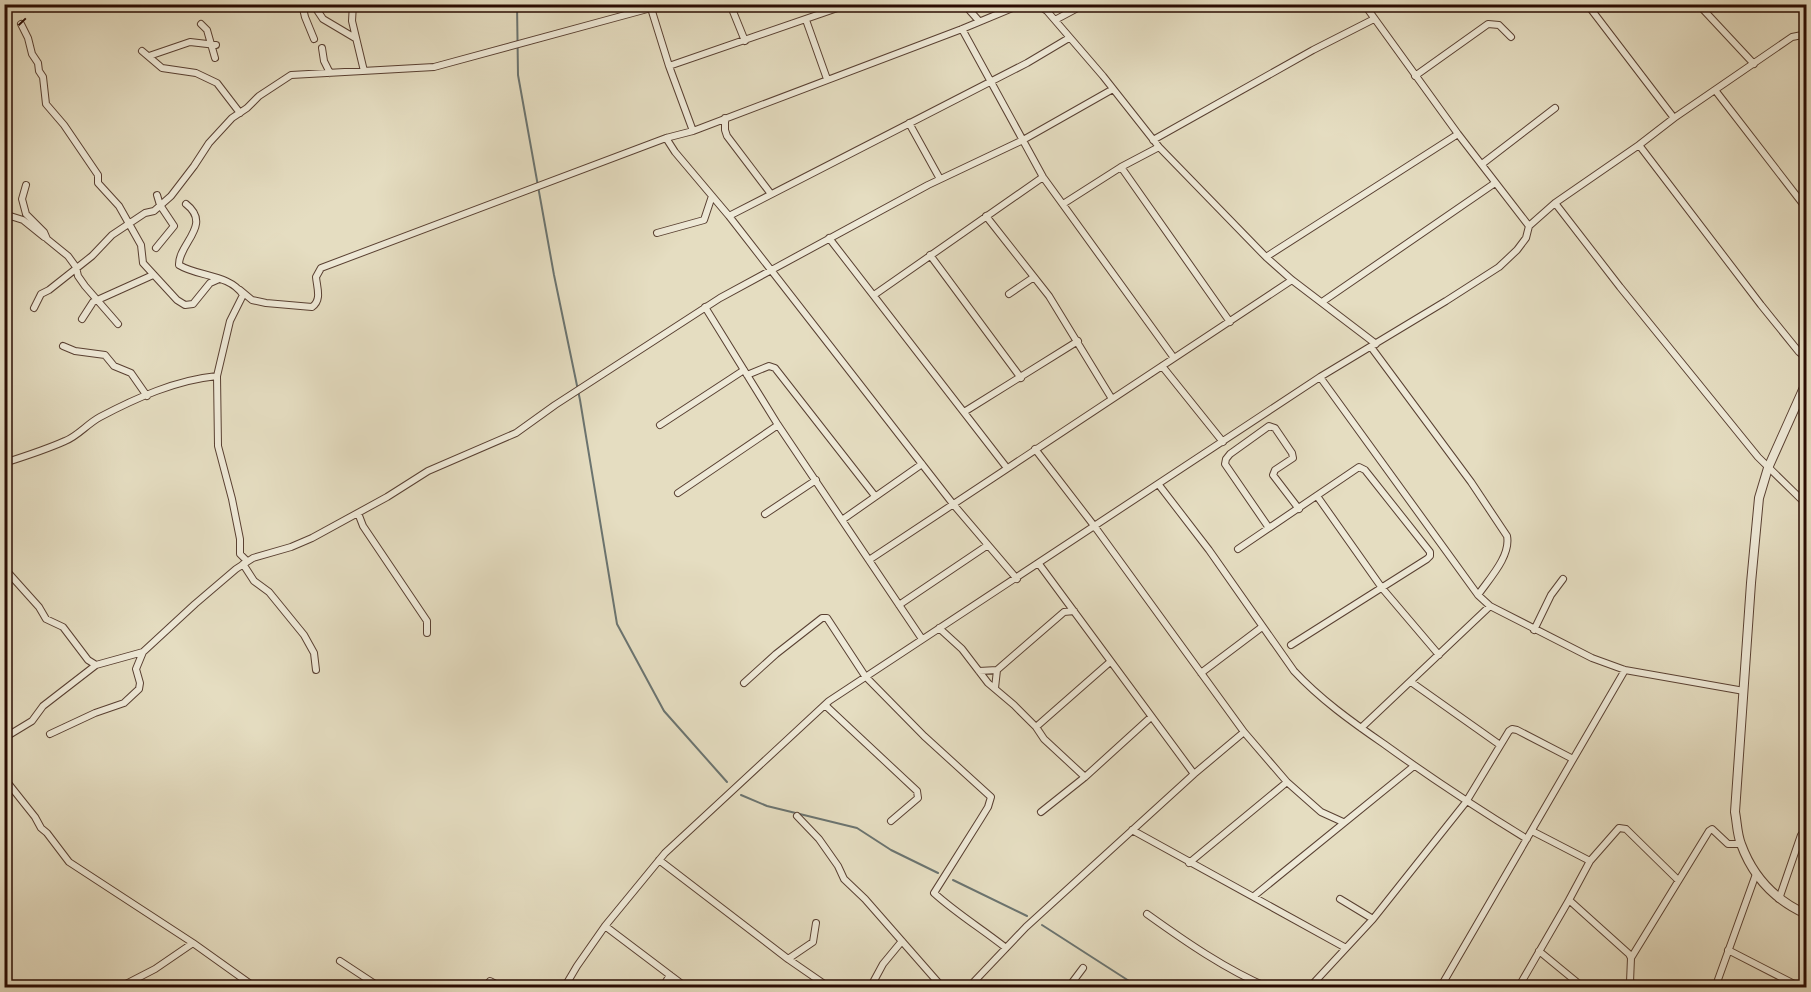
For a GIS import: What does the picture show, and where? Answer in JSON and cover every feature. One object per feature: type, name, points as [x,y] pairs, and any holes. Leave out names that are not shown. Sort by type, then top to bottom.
[{"type":"street","points":[[302,4],[314,39]]},
{"type":"street","points":[[313,4],[323,19],[355,38]]},
{"type":"street","points":[[353,4],[352,21],[364,71]]},
{"type":"street","points":[[730,4],[745,41]]},
{"type":"street","points":[[669,66],[849,4]]},
{"type":"street","points":[[964,4],[979,21]]},
{"type":"street","points":[[1037,4],[1055,20],[1159,147],[1266,257],[1373,345],[1479,492],[1507,536],[1508,546],[1504,556],[1478,595]]},
{"type":"street","points":[[1055,20],[1085,4]]},
{"type":"street","points":[[1364,4],[1458,134],[1529,226]]},
{"type":"street","points":[[1587,4],[1674,118]]},
{"type":"street","points":[[1698,4],[1754,63]]},
{"type":"street","points":[[186,204],[195,213],[196,227],[181,253],[179,266],[219,279],[240,290],[252,300],[312,307],[319,299],[316,277],[321,268],[962,29],[1017,5]]},
{"type":"street","points":[[34,308],[41,294],[92,256],[112,235],[145,213],[154,210],[171,196],[208,143],[232,118],[259,96],[291,75],[434,67],[650,6],[693,130]]},
{"type":"street","points":[[1154,140],[1313,50],[1374,19]]},
{"type":"street","points":[[806,20],[826,79]]},
{"type":"street","points":[[21,24],[32,54],[39,63],[46,104],[72,135],[80,151],[98,175],[98,183],[115,200],[141,245],[143,263],[177,300],[185,305],[193,304],[210,283],[219,279]]},
{"type":"street","points":[[201,24],[207,30],[215,58]]},
{"type":"street","points":[[1415,76],[1488,24],[1499,26],[1511,37]]},
{"type":"street","points":[[962,29],[1043,177],[1174,358]]},
{"type":"street","points":[[564,987],[605,926],[674,843],[825,705],[865,676],[1017,579],[1320,377],[1446,302],[1499,267],[1522,244],[1529,226],[1556,203],[1792,37],[1802,35],[1806,40]]},
{"type":"street","points":[[729,216],[989,82],[1069,38]]},
{"type":"street","points":[[149,56],[190,42],[213,45]]},
{"type":"street","points":[[322,48],[324,62],[330,73]]},
{"type":"street","points":[[142,51],[162,68],[187,70],[217,83],[240,113]]},
{"type":"street","points":[[50,734],[95,713],[124,703],[139,689],[140,683],[136,669],[143,652],[171,624],[252,558],[306,540],[358,513],[428,471],[516,433],[705,308],[830,238],[940,179],[1023,140],[1113,89]]},
{"type":"street","points":[[1715,90],[1806,208]]},
{"type":"street","points":[[1482,164],[1555,108]]},
{"type":"street","points":[[725,118],[727,136],[771,194]]},
{"type":"street","points":[[909,123],[940,179]]},
{"type":"street","points":[[1266,257],[1458,134]]},
{"type":"street","points":[[666,138],[953,504],[1017,579]]},
{"type":"street","points":[[1639,145],[1767,312],[1806,358]]},
{"type":"street","points":[[1064,204],[1121,167],[1159,147]]},
{"type":"street","points":[[1121,167],[1230,322]]},
{"type":"street","points":[[874,295],[1043,177]]},
{"type":"street","points":[[1322,302],[1496,183]]},
{"type":"street","points":[[26,185],[22,199],[26,214],[44,232],[47,239]]},
{"type":"street","points":[[156,248],[174,226],[160,205],[157,195]]},
{"type":"street","points":[[657,233],[704,220],[712,196]]},
{"type":"street","points":[[1556,203],[1676,357],[1758,457],[1806,504]]},
{"type":"street","points":[[4,214],[23,220],[68,256],[76,267],[78,276],[118,324]]},
{"type":"street","points":[[986,216],[1049,296],[1112,399]]},
{"type":"street","points":[[830,238],[1007,468]]},
{"type":"street","points":[[930,255],[1020,378]]},
{"type":"street","points":[[82,319],[93,302],[153,275]]},
{"type":"street","points":[[1009,294],[1034,277]]},
{"type":"street","points":[[869,560],[1292,280]]},
{"type":"street","points":[[240,290],[243,295],[230,321],[217,376],[218,446],[232,499],[240,539],[240,554],[254,581],[269,592],[304,634],[314,653],[316,670]]},
{"type":"street","points":[[705,308],[778,425],[922,639]]},
{"type":"street","points":[[964,412],[1078,341]]},
{"type":"street","points":[[63,346],[75,351],[105,355],[114,366],[132,372],[147,396]]},
{"type":"street","points":[[660,425],[746,373],[769,366],[775,368],[875,496]]},
{"type":"street","points":[[1162,366],[1223,442]]},
{"type":"street","points":[[4,463],[36,454],[40,450],[67,441],[98,418],[165,387],[199,377],[217,376]]},
{"type":"street","points":[[1320,377],[1478,595],[1490,606],[1592,658],[1625,669],[1744,691]]},
{"type":"street","points":[[1806,383],[1768,468],[1759,498],[1735,812],[1740,844],[1756,874],[1779,900],[1806,914]]},
{"type":"street","points":[[678,493],[778,425]]},
{"type":"street","points":[[1269,528],[1225,464],[1230,454],[1269,426],[1275,428],[1293,458],[1275,470],[1273,475],[1299,510]]},
{"type":"street","points":[[1035,449],[1095,527],[1244,732],[1287,782],[1321,812],[1343,822]]},
{"type":"street","points":[[842,520],[922,464]]},
{"type":"street","points":[[1238,549],[1299,510],[1357,468],[1362,467],[1431,554],[1427,559],[1291,645]]},
{"type":"street","points":[[765,514],[816,480]]},
{"type":"street","points":[[1159,484],[1209,550],[1294,671],[1308,686],[1414,766],[1466,802],[1527,839]]},
{"type":"street","points":[[1317,496],[1382,588],[1439,655]]},
{"type":"street","points":[[358,513],[363,526],[427,621],[427,633]]},
{"type":"street","points":[[899,604],[988,545]]},
{"type":"street","points":[[1039,564],[1194,774]]},
{"type":"street","points":[[4,568],[39,607],[46,619],[63,627],[88,660],[96,665]]},
{"type":"street","points":[[1534,630],[1551,596],[1563,579]]},
{"type":"street","points":[[1064,612],[1067,602]]},
{"type":"street","points":[[1361,728],[1490,606]]},
{"type":"street","points":[[979,670],[997,670],[1064,612],[1074,610]]},
{"type":"street","points":[[744,683],[776,654],[825,617],[829,620],[865,676],[924,736],[991,797],[988,807],[934,892],[955,912],[979,926],[1006,948]]},
{"type":"street","points":[[1201,673],[1262,627]]},
{"type":"street","points":[[939,628],[962,649],[995,688],[1036,727],[1044,739],[1084,777]]},
{"type":"street","points":[[4,738],[32,721],[43,706],[96,665],[143,652]]},
{"type":"street","points":[[1036,727],[1110,662]]},
{"type":"street","points":[[1440,987],[1625,669]]},
{"type":"street","points":[[995,688],[997,670]]},
{"type":"street","points":[[1411,682],[1500,746]]},
{"type":"street","points":[[825,705],[919,795],[891,820]]},
{"type":"street","points":[[1041,812],[1151,717]]},
{"type":"street","points":[[1309,987],[1373,919],[1466,802],[1509,731],[1514,729],[1573,759]]},
{"type":"street","points":[[968,987],[1006,948],[1132,830],[1244,732]]},
{"type":"street","points":[[1254,896],[1414,766]]},
{"type":"street","points":[[4,778],[69,862],[256,987]]},
{"type":"street","points":[[1189,863],[1287,782]]},
{"type":"street","points":[[796,816],[819,839],[838,866],[844,879],[865,899],[943,987]]},
{"type":"street","points":[[1518,987],[1590,861],[1619,828],[1624,829],[1678,880]]},
{"type":"street","points":[[1643,987],[1628,985],[1631,958],[1709,831],[1713,829],[1728,844],[1740,844]]},
{"type":"street","points":[[1132,830],[1346,948]]},
{"type":"street","points":[[1532,831],[1590,861]]},
{"type":"street","points":[[1779,900],[1801,834]]},
{"type":"street","points":[[659,860],[788,959],[830,987]]},
{"type":"street","points":[[1715,987],[1756,874]]},
{"type":"street","points":[[1340,899],[1373,919]]},
{"type":"street","points":[[1569,900],[1631,958]]},
{"type":"street","points":[[1148,914],[1187,943],[1223,965],[1269,987]]},
{"type":"street","points":[[788,959],[813,942],[816,922]]},
{"type":"street","points":[[605,926],[687,987]]},
{"type":"street","points":[[870,987],[883,964],[902,941]]},
{"type":"street","points":[[122,986],[155,969],[193,943]]},
{"type":"street","points":[[1728,950],[1802,987]]},
{"type":"street","points":[[1539,951],[1584,987]]},
{"type":"street","points":[[340,961],[381,987]]},
{"type":"street","points":[[1068,987],[1083,968]]},
{"type":"street","points":[[662,987],[670,975]]},
{"type":"street","points":[[485,987],[490,981],[504,987]]},
{"type":"waterway","points":[[517,4],[518,75],[554,275],[580,400],[617,624],[664,711],[727,782]]},
{"type":"waterway","points":[[741,795],[767,806],[857,828],[891,850],[938,873]]},
{"type":"waterway","points":[[953,880],[1027,916]]},
{"type":"waterway","points":[[1042,925],[1140,988]]},
{"type":"railway","points":[[4,39],[41,4]]}]
